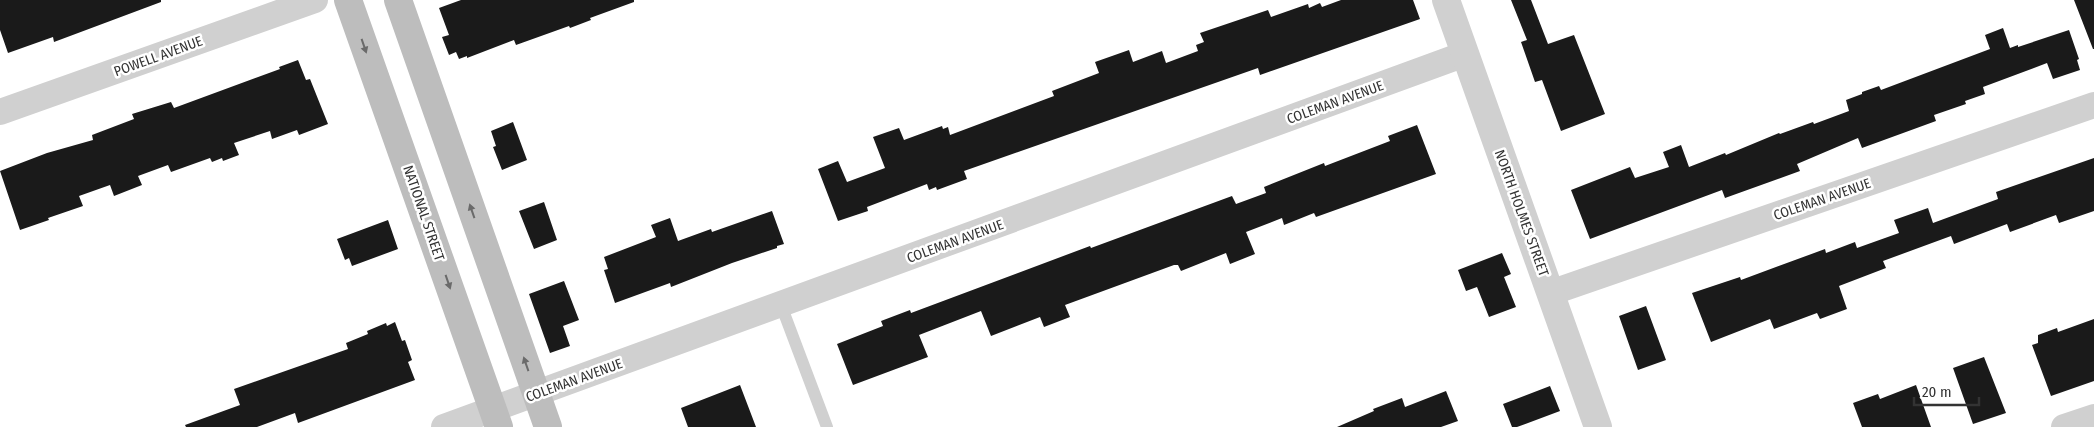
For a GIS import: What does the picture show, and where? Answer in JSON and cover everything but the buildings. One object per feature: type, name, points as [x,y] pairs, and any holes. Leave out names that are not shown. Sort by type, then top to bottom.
[{"type":"main road","name":"NATIONAL STREET","points":[[348,0],[496,418]]},
{"type":"main road","points":[[398,0],[548,427]]},
{"type":"street","name":"POWELL AVENUE","points":[[0,112],[315,0]]},
{"type":"street","name":"NORTH HOLMES STREET","points":[[1446,0],[1550,293],[1592,425]]},
{"type":"street","name":"COLEMAN AVENUE","points":[[444,427],[496,418],[537,394],[1465,54]]},
{"type":"street","name":"COLEMAN AVENUE","points":[[1550,293],[2094,105]]},
{"type":"street","points":[[2064,427],[2094,417]]},
{"type":"lane","points":[[781,305],[827,427]]}]
